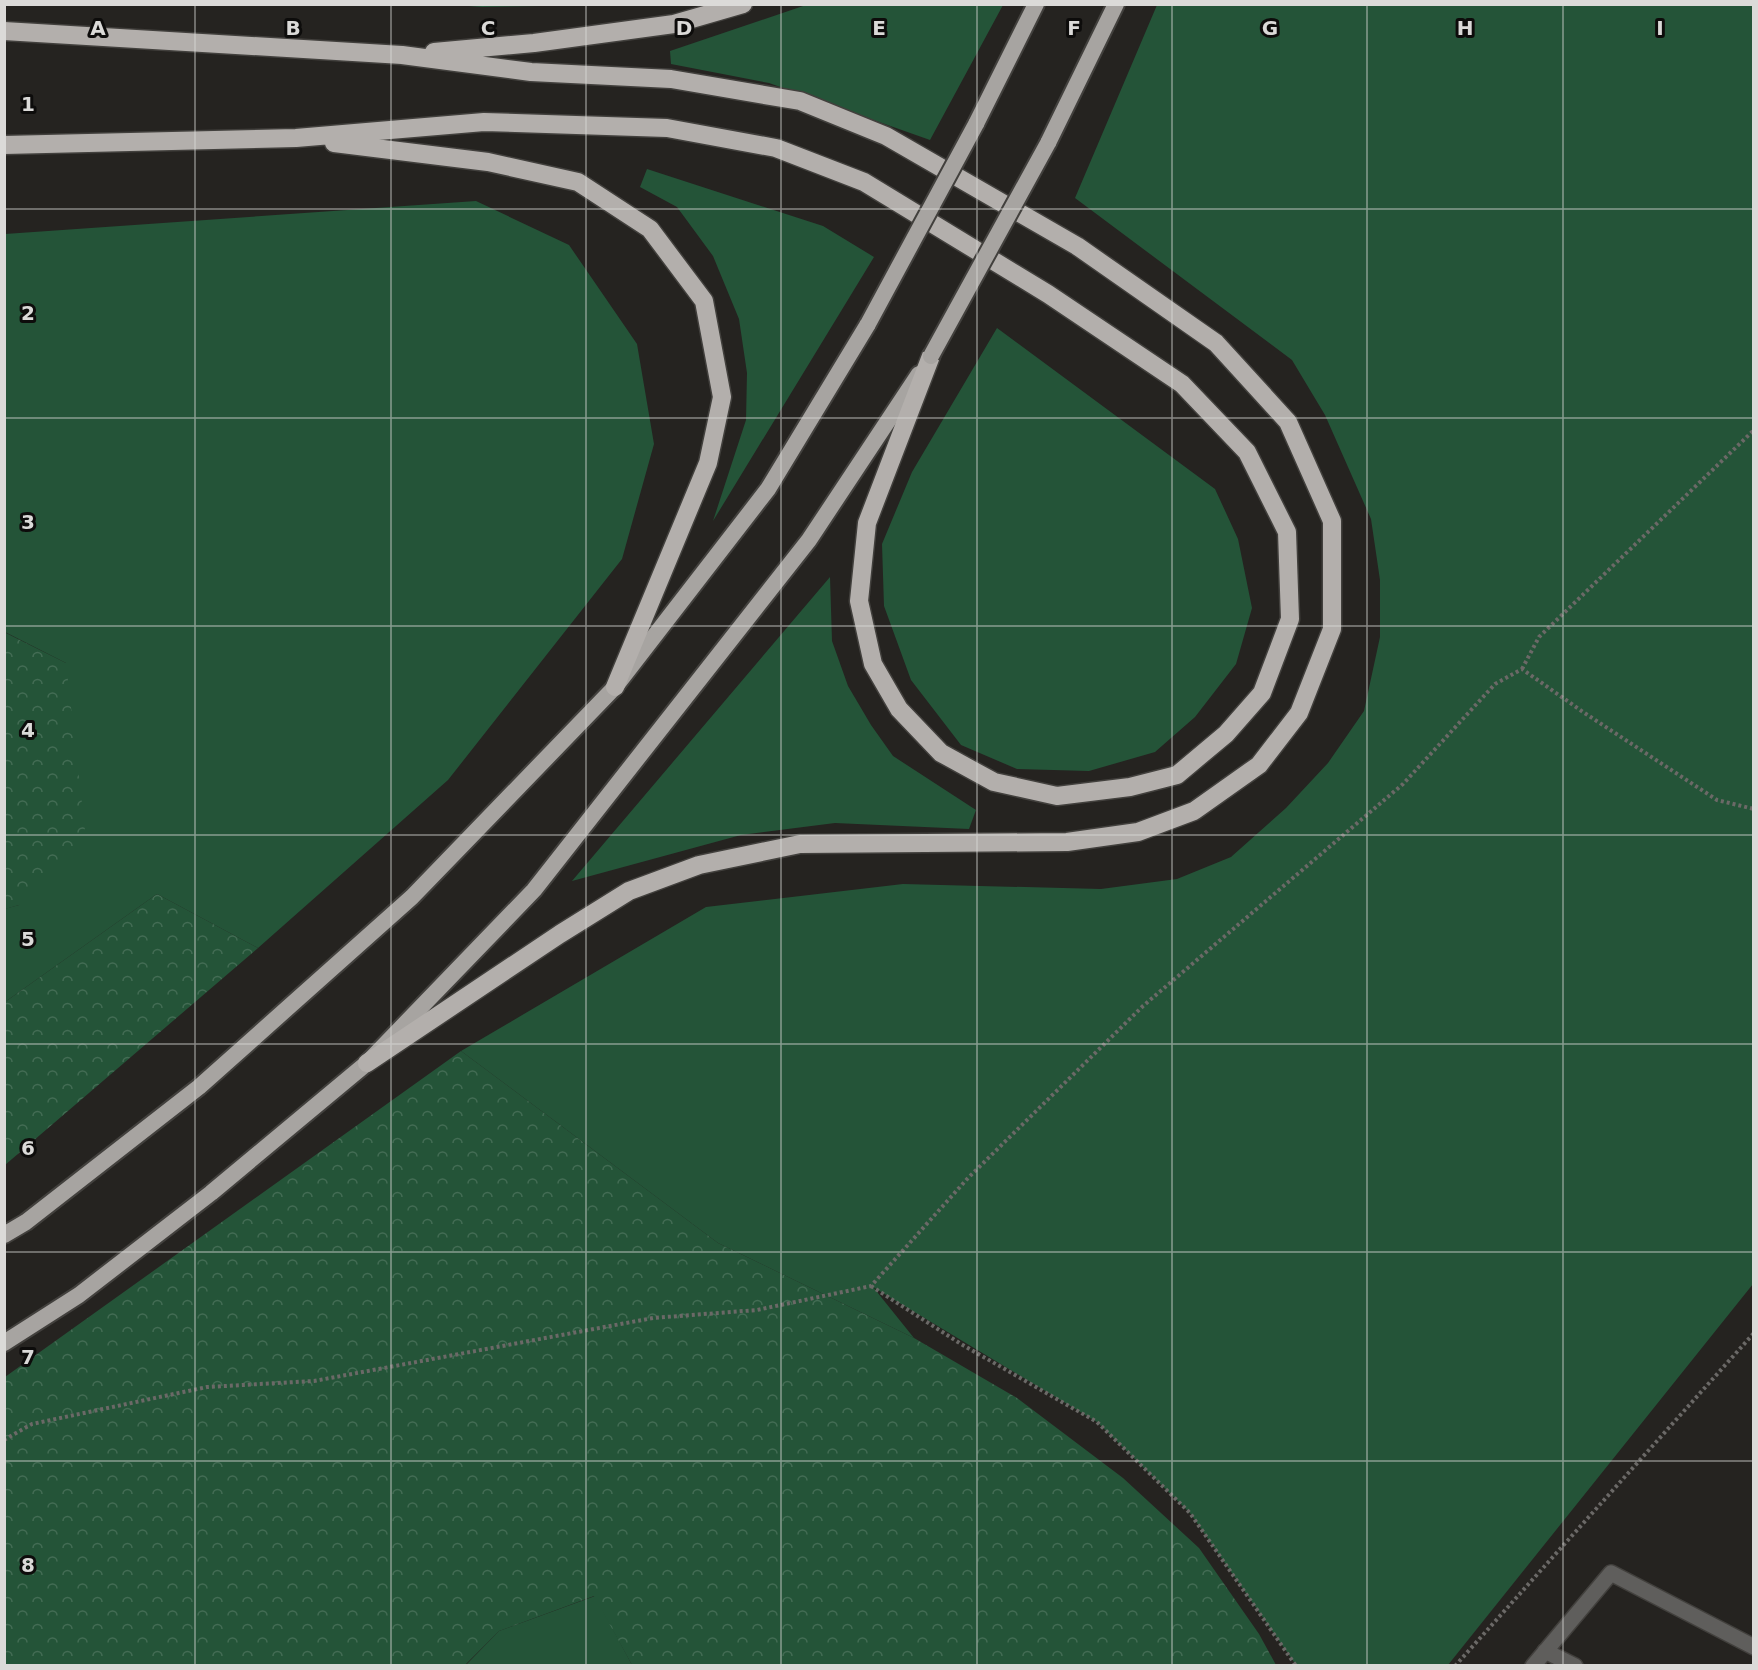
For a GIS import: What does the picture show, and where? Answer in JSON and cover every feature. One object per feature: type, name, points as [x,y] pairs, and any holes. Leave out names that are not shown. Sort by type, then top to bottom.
[{"type":"highway","points":[[402,55],[534,43],[674,24],[743,4]]},
{"type":"highway","points":[[4,1235],[26,1222],[200,1087],[403,905],[615,687],[768,489],[868,324],[976,124],[1036,4]]},
{"type":"highway","points":[[367,1063],[542,880],[810,540],[932,356],[1048,143],[1116,4]]},
{"type":"highway","points":[[4,31],[402,55],[531,72],[671,79],[800,101],[886,136],[1077,246],[1216,343],[1288,423],[1332,521],[1332,628],[1299,713],[1259,765],[1194,811],[1138,832],[1067,842],[800,844],[699,865],[629,891],[560,934],[367,1063],[211,1193],[79,1295],[4,1343]]},
{"type":"highway","points":[[4,37],[37,33]]},
{"type":"highway","points":[[11,144],[296,138],[484,122],[667,128],[776,148],[864,182],[1048,294],[1182,384],[1247,452],[1287,532],[1290,619],[1262,693],[1226,735],[1177,775],[1130,787],[1057,796],[994,782],[941,753],[899,709],[873,664],[859,601],[867,523],[932,356]]},
{"type":"highway","points":[[296,138],[488,162],[578,182],[650,229],[704,301],[722,397],[708,463],[615,687]]},
{"type":"street","points":[[1533,1665],[1611,1573],[1754,1647]]},
{"type":"street","points":[[1545,1651],[1575,1665]]},
{"type":"path","points":[[4,1440],[32,1424],[207,1387],[314,1381],[653,1318],[757,1310],[871,1286],[968,1178],[1143,1006],[1403,784],[1495,684],[1522,669],[1539,637],[1754,430]]},
{"type":"path","points":[[1522,669],[1716,800],[1754,809]]},
{"type":"path","points":[[871,1286],[961,1344],[1097,1422],[1190,1513],[1296,1665]]},
{"type":"path","points":[[1455,1665],[1754,1333]]},
{"type":"green space","points":[[455,5],[607,5],[482,7]]},
{"type":"green space","points":[[806,5],[1003,5],[930,140],[769,83],[671,64],[670,51]]},
{"type":"green space","points":[[1157,5],[1753,5],[1753,1284],[1448,1665],[1296,1665],[1190,1513],[1097,1422],[873,1287],[914,1338],[718,1243],[461,1051],[706,907],[903,884],[1101,889],[1177,879],[1231,857],[1286,808],[1328,763],[1364,711],[1380,637],[1380,580],[1371,519],[1325,415],[1292,360],[1075,198]]},
{"type":"green space","points":[[647,169],[823,226],[874,257],[713,521],[746,420],[747,373],[739,319],[713,256],[677,207],[640,187]]},
{"type":"green space","points":[[476,201],[569,245],[637,344],[654,444],[622,559],[448,780],[258,948],[157,894],[5,1002],[4,909],[19,905],[66,663],[5,632],[5,234]]},
{"type":"green space","points":[[997,328],[1215,489],[1238,539],[1252,608],[1236,664],[1195,717],[1155,752],[1089,771],[1017,769],[961,745],[911,680],[884,606],[882,544],[912,472]]},
{"type":"green space","points":[[830,577],[832,641],[848,686],[893,756],[976,810],[969,829],[835,823],[741,835],[572,881]]},
{"type":"green space","points":[[4,632],[66,663],[87,848],[19,905],[5,909]]},
{"type":"green space","points":[[157,894],[258,948],[5,1165],[5,1002]]},
{"type":"green space","points":[[461,1051],[718,1243],[914,1338],[1017,1398],[1123,1478],[1199,1548],[1259,1634],[1276,1665],[632,1665],[594,1596],[499,1631],[465,1665],[5,1665],[5,1377]]},
{"type":"green space","points":[[595,1596],[632,1665],[465,1666],[499,1631]]}]
